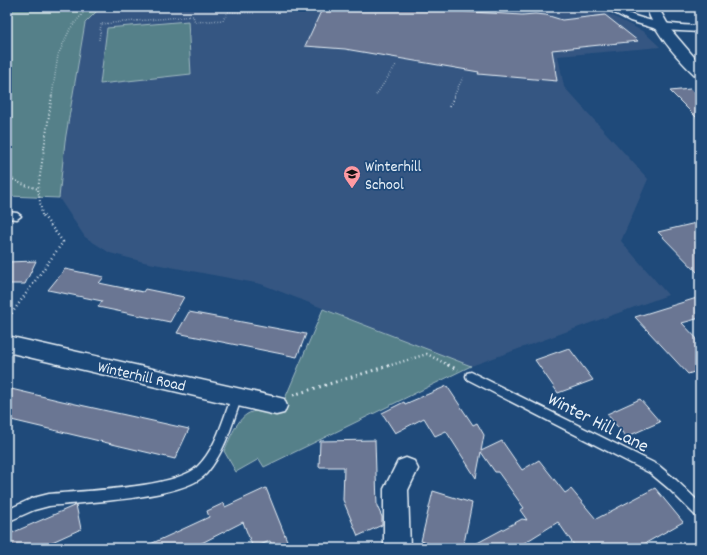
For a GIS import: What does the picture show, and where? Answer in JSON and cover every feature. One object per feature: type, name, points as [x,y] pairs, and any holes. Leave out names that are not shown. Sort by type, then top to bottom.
[{"type":"street","points":[[608,7],[640,21],[664,28],[700,29]]},
{"type":"street","points":[[615,7],[653,10],[676,46],[700,72]]},
{"type":"street","name":"Winterhill Road","points":[[7,344],[276,406]]},
{"type":"street","points":[[397,548],[396,489],[406,468]]},
{"type":"lane","points":[[7,215],[17,216]]},
{"type":"lane","name":"Winter Hill Lane","points":[[471,376],[654,469],[672,484],[700,512]]},
{"type":"lane","points":[[7,516],[33,504],[49,500],[165,488],[186,481],[200,472],[211,457],[237,396]]},
{"type":"path","points":[[7,320],[63,242],[42,217],[38,189],[58,55],[70,29],[88,7]]},
{"type":"path","points":[[99,40],[102,24],[193,16],[195,22],[223,20],[228,12],[255,13]]},
{"type":"path","points":[[376,95],[396,65]]},
{"type":"path","points":[[449,107],[463,77]]},
{"type":"path","points":[[7,176],[22,184],[38,189]]},
{"type":"path","points":[[276,406],[295,394],[427,354],[471,376]]},
{"type":"shaded area","name":"Winterhill School","points":[[101,7],[595,7],[644,32],[660,47],[558,56],[564,87],[648,179],[621,241],[668,295],[471,366],[261,284],[144,262],[110,253],[85,237],[59,198],[65,141],[85,23]]},
{"type":"green space","points":[[7,7],[101,7],[85,23],[65,141],[59,198],[7,196]]},
{"type":"green space","points":[[188,21],[191,74],[100,84],[107,28]]},
{"type":"green space","points":[[323,309],[471,366],[264,467],[259,459],[236,472],[224,451],[232,433],[244,416],[250,413],[259,411],[278,415]]},
{"type":"building","points":[[323,7],[388,7],[522,15],[535,14],[546,15],[562,20],[605,15],[638,41],[552,50],[557,81],[478,74],[479,72],[345,49],[305,46]]},
{"type":"building","points":[[690,89],[700,98],[700,121],[670,91]]},
{"type":"building","points":[[700,222],[700,275],[658,232]]},
{"type":"building","points":[[36,261],[25,284],[7,284],[7,262]]},
{"type":"building","points":[[65,269],[104,277],[99,283],[143,292],[145,289],[184,297],[170,322],[98,307],[102,301],[48,290]]},
{"type":"building","points":[[700,297],[700,318],[682,323],[700,342],[700,370],[688,374],[635,317]]},
{"type":"building","points":[[189,312],[306,334],[297,357],[177,333]]},
{"type":"building","points":[[569,348],[593,380],[558,393],[535,360]]},
{"type":"building","points":[[447,386],[473,425],[477,423],[484,435],[481,451],[502,441],[522,470],[539,460],[565,493],[571,489],[596,519],[655,488],[683,522],[637,548],[576,548],[558,522],[516,548],[468,548],[522,519],[527,520],[520,510],[524,508],[498,472],[495,472],[481,452],[476,478],[446,431],[435,436],[424,418],[395,433],[382,413],[404,402],[405,404]]},
{"type":"building","points":[[7,388],[189,429],[175,459],[7,419]]},
{"type":"building","points":[[640,399],[660,422],[626,437],[607,414]]},
{"type":"building","points":[[375,440],[377,506],[382,517],[382,525],[358,536],[343,500],[344,467],[319,467],[320,441]]},
{"type":"building","points":[[266,488],[290,548],[273,548],[270,541],[253,548],[243,522],[192,548],[142,548],[209,517],[207,511],[224,503],[225,507]]},
{"type":"building","points":[[433,491],[472,503],[463,548],[443,548],[421,541]]},
{"type":"building","points":[[76,505],[81,529],[39,548],[7,548],[7,535]]},
{"type":"place","name":"Winterhill School","points":[[352,189]]}]
